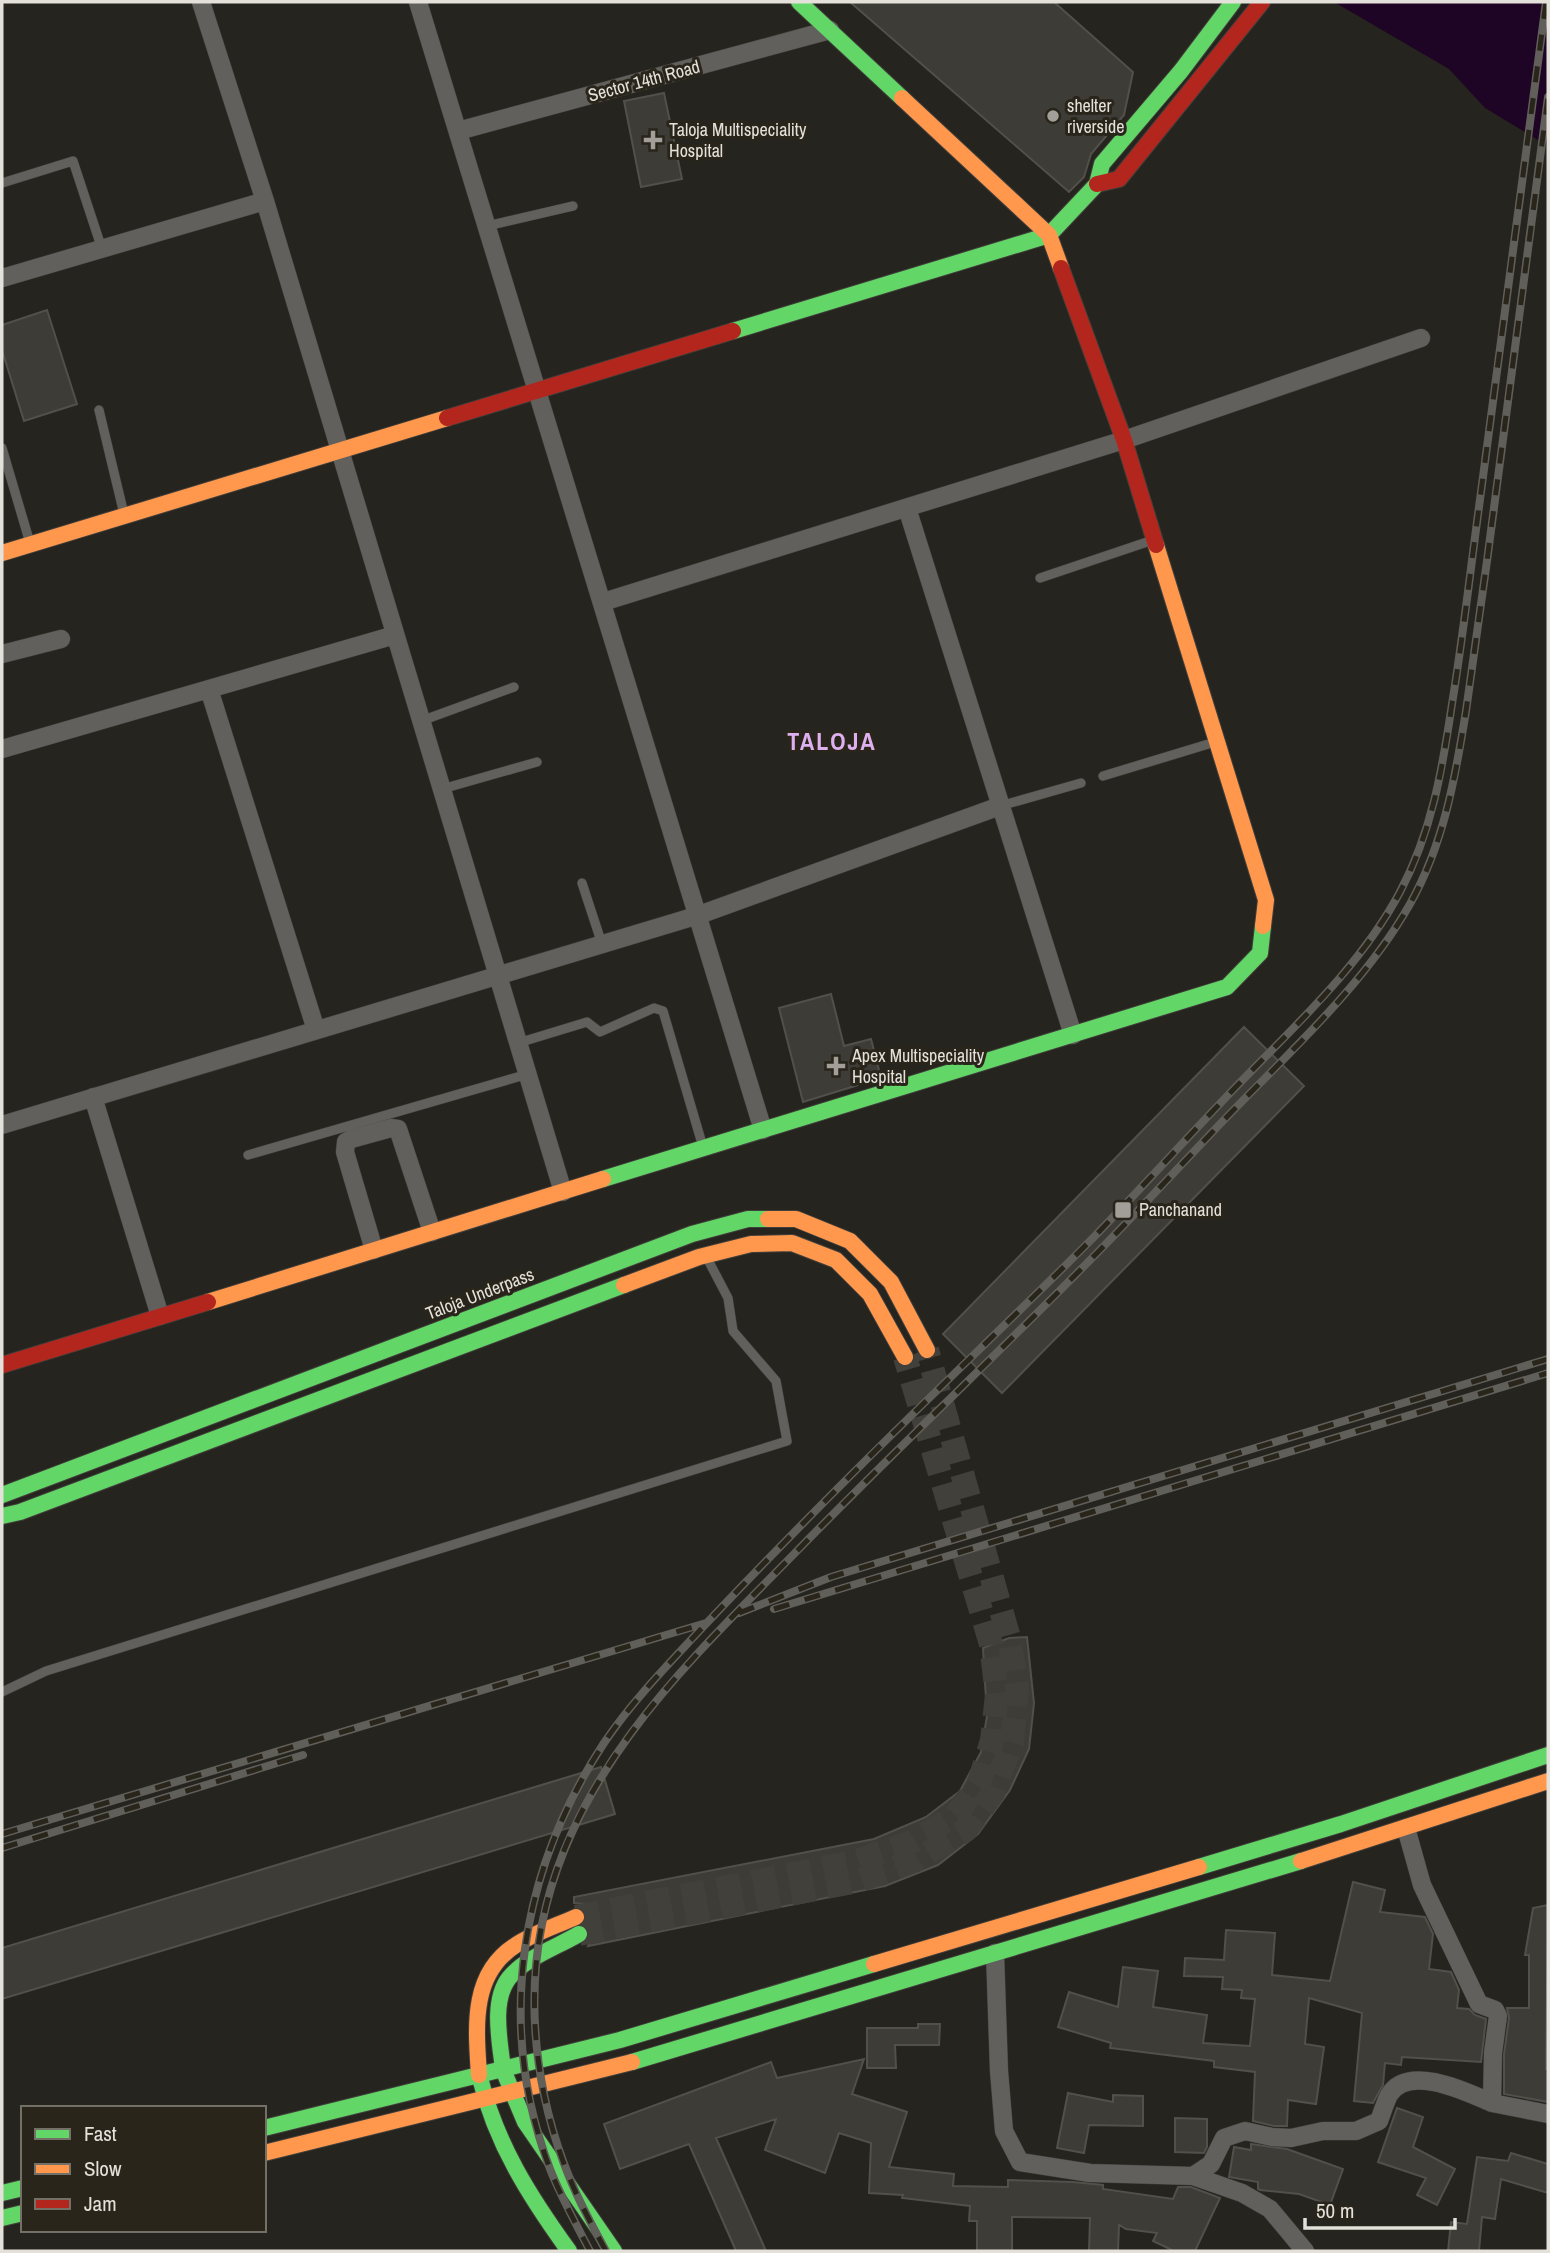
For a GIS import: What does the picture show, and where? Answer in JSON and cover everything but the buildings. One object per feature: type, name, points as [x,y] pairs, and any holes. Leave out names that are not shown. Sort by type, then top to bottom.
[{"type":"main road","points":[[2,1365],[1227,987],[1260,953],[1266,900],[1124,440],[1049,235],[799,2]]},
{"type":"main road","points":[[2,553],[1049,235],[1097,184],[1102,164],[1181,71],[1233,2]]},
{"type":"main road","points":[[1097,184],[1119,179],[1262,2]]},
{"type":"main road","name":"Taloja Underpass","points":[[2,1495],[692,1234],[748,1219],[796,1219],[850,1241],[891,1282],[928,1350]]},
{"type":"main road","points":[[2,1516],[20,1512],[706,1255],[751,1244],[792,1243],[836,1260],[870,1294],[905,1357]]},
{"type":"main road","points":[[266,2128],[633,2036],[1341,1824],[1548,1755]]},
{"type":"main road","points":[[266,2153],[626,2064],[1406,1828],[1548,1781]]},
{"type":"main road","points":[[569,2251],[517,2177],[497,2138],[479,2075],[477,2027],[479,1990],[494,1963],[514,1945],[576,1917]]},
{"type":"main road","points":[[579,1934],[525,1965],[509,1978],[501,1993],[503,2069],[511,2092],[531,2131],[614,2251]]},
{"type":"main road","points":[[2,2193],[21,2188]]},
{"type":"main road","points":[[2,2218],[21,2213]]},
{"type":"street","points":[[201,2],[340,450],[563,1192]]},
{"type":"street","points":[[418,2],[763,1130]]},
{"type":"street","name":"Sector 14th Road","points":[[458,131],[830,30]]},
{"type":"street","points":[[2,278],[264,201]]},
{"type":"street","points":[[603,602],[1124,440],[1421,338]]},
{"type":"street","points":[[907,508],[1073,1035]]},
{"type":"street","points":[[2,749],[395,635]]},
{"type":"street","points":[[2,654],[61,639]]},
{"type":"street","points":[[209,689],[316,1030]]},
{"type":"street","points":[[2,1125],[699,915],[1000,806]]},
{"type":"street","points":[[93,1097],[160,1316]]},
{"type":"street","points":[[374,1250],[345,1152],[346,1142],[351,1139],[391,1128],[398,1129],[432,1232]]},
{"type":"street","points":[[1406,1828],[1422,1885],[1479,2004],[1495,2010],[1498,2016],[1493,2053],[1492,2102]]},
{"type":"street","points":[[995,1953],[1004,2131],[1020,2162],[1090,2173],[1193,2176],[1242,2193],[1270,2209],[1304,2251]]},
{"type":"street","points":[[1193,2176],[1211,2164],[1224,2138],[1245,2131],[1291,2138],[1323,2131],[1356,2131],[1379,2122],[1390,2093],[1404,2082],[1441,2082],[1492,2102],[1548,2114]]},
{"type":"lane","points":[[2,183],[73,161],[102,249]]},
{"type":"lane","points":[[487,226],[573,206]]},
{"type":"lane","points":[[99,410],[124,516]]},
{"type":"lane","points":[[2,448],[30,544]]},
{"type":"lane","points":[[1040,578],[1154,540]]},
{"type":"lane","points":[[421,721],[514,687]]},
{"type":"lane","points":[[1103,776],[1217,741]]},
{"type":"lane","points":[[442,789],[537,762]]},
{"type":"lane","points":[[1000,806],[1081,783]]},
{"type":"lane","points":[[582,883],[601,944]]},
{"type":"lane","points":[[518,1043],[587,1022],[600,1031],[654,1008],[663,1011],[704,1149]]},
{"type":"lane","points":[[248,1155],[528,1074]]},
{"type":"lane","points":[[2,1692],[46,1671],[787,1441],[776,1381],[733,1331],[728,1298],[706,1255]]},
{"type":"shaded area","points":[[1334,2],[1548,2],[1548,146],[1485,108],[1449,69]]},
{"type":"tunnel","points":[[579,1934],[858,1881],[916,1860],[966,1830],[993,1793],[1012,1742],[1017,1688],[1009,1638],[927,1350]]},
{"type":"tunnel","points":[[576,1917],[854,1862],[912,1842],[956,1815],[979,1783],[992,1740],[997,1695],[991,1644],[905,1357]]},
{"type":"railway","points":[[590,2251],[554,2179],[533,2114],[523,2059],[521,2004],[525,1950],[535,1896],[552,1843],[575,1792],[604,1743],[655,1679],[749,1578],[1087,1244],[1323,997],[1365,947],[1400,892],[1411,869],[1428,823],[1440,777],[1448,729],[1546,2]]},
{"type":"railway","points":[[606,2251],[577,2195],[553,2130],[538,2062],[535,1993],[542,1924],[557,1868],[580,1816],[608,1767],[640,1721],[715,1635],[1099,1251],[1323,1019],[1370,964],[1422,881],[1447,810],[1462,736],[1548,97]]},
{"type":"railway","points":[[739,1613],[831,1577],[1548,1359]]},
{"type":"railway","points":[[774,1609],[1548,1373]]},
{"type":"railway","points":[[2,1834],[706,1623]]},
{"type":"railway","points":[[2,1848],[303,1755]]},
{"type":"traffic: fast","points":[[799,2],[902,98]]},
{"type":"traffic: fast","points":[[733,331],[1049,235],[1097,184],[1102,164],[1181,71],[1233,2]]},
{"type":"traffic: fast","points":[[603,1179],[1227,987],[1260,953],[1263,926]]},
{"type":"traffic: fast","points":[[2,1495],[692,1234],[748,1219],[768,1219]]},
{"type":"traffic: fast","points":[[2,1516],[20,1512],[624,1285]]},
{"type":"traffic: fast","points":[[1199,1867],[1341,1824],[1548,1755]]},
{"type":"traffic: fast","points":[[632,2062],[1301,1861]]},
{"type":"traffic: fast","points":[[503,2069],[498,2022],[503,1987],[524,1965],[579,1934]]},
{"type":"traffic: fast","points":[[266,2128],[620,2040],[874,1964]]},
{"type":"traffic: fast","points":[[504,2072],[525,2122],[614,2251]]},
{"type":"traffic: fast","points":[[480,2078],[505,2148],[541,2210],[569,2251]]},
{"type":"traffic: fast","points":[[2,2193],[21,2188]]},
{"type":"traffic: fast","points":[[2,2218],[21,2213]]},
{"type":"traffic: slow","points":[[902,98],[1049,235],[1061,268]]},
{"type":"traffic: slow","points":[[2,553],[447,418]]},
{"type":"traffic: slow","points":[[1156,545],[1266,900],[1263,926]]},
{"type":"traffic: slow","points":[[208,1302],[603,1179]]},
{"type":"traffic: slow","points":[[768,1219],[796,1219],[850,1241],[891,1282],[927,1350]]},
{"type":"traffic: slow","points":[[624,1285],[699,1257],[751,1244],[792,1243],[836,1260],[870,1294],[905,1357]]},
{"type":"traffic: slow","points":[[1301,1861],[1548,1781]]},
{"type":"traffic: slow","points":[[874,1964],[1199,1867]]},
{"type":"traffic: slow","points":[[479,2075],[477,2021],[483,1986],[490,1971],[501,1957],[516,1945],[576,1917]]},
{"type":"traffic: slow","points":[[266,2153],[632,2062]]},
{"type":"traffic: jam","points":[[1097,184],[1119,179],[1262,2]]},
{"type":"traffic: jam","points":[[1061,268],[1124,440],[1156,545]]},
{"type":"traffic: jam","points":[[447,418],[733,331]]},
{"type":"traffic: jam","points":[[2,1365],[208,1302]]},
{"type":"place","name":"shelter riverside","points":[[1053,116]]},
{"type":"place","name":"Taloja Multispeciality Hospital","points":[[653,140]]},
{"type":"place","name":"Apex Multispeciality Hospital","points":[[836,1066]]},
{"type":"place","name":"Panchanand","points":[[1123,1210]]},
{"type":"district","name":"TALOJA","points":[[832,742]]}]
